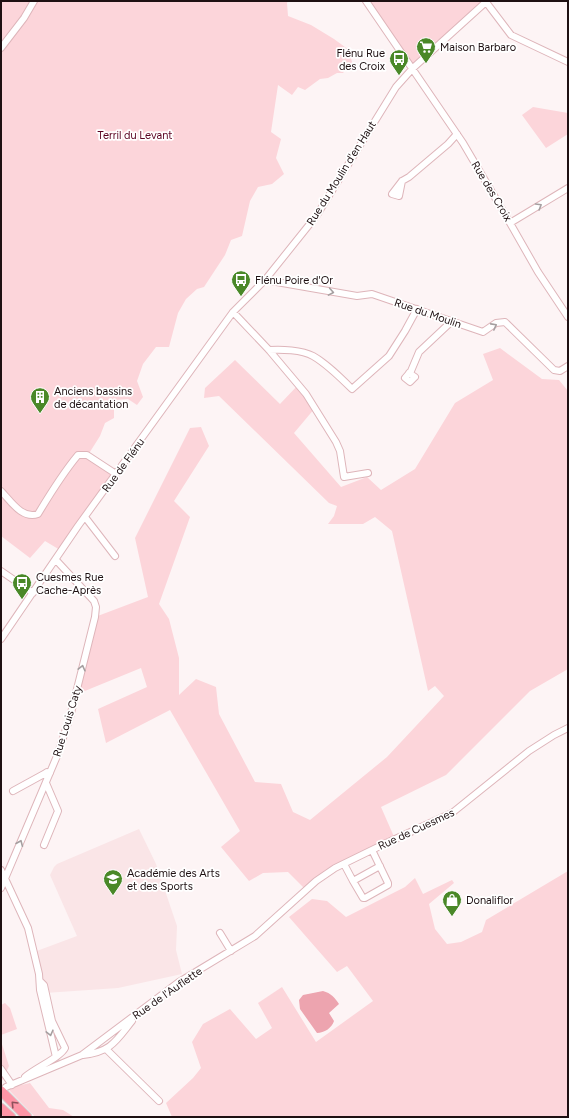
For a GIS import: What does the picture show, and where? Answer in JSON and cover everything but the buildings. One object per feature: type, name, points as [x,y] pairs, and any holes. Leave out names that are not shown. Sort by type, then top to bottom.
[{"type":"highway","points":[[3,1089],[27,1117]]},
{"type":"highway","points":[[1,1108],[11,1117]]},
{"type":"street","points":[[1,48],[24,18],[34,1]]},
{"type":"street","name":"Rue des Croix","points":[[366,1],[457,134],[538,272],[568,317]]},
{"type":"street","points":[[487,2],[511,36],[568,62]]},
{"type":"street","name":"Rue du Moulin d'en Haut","points":[[161,412],[233,312],[265,280],[317,215],[396,87],[413,68],[487,2]]},
{"type":"street","points":[[402,181],[409,177],[442,149],[457,134]]},
{"type":"street","points":[[510,223],[568,188]]},
{"type":"street","name":"Rue du Moulin","points":[[265,280],[357,296],[372,294],[483,332],[496,323],[505,322],[554,370],[560,370],[568,366]]},
{"type":"street","points":[[269,350],[283,348],[312,356],[336,374],[352,389],[388,356],[416,309]]},
{"type":"street","points":[[233,312],[269,350],[306,394],[336,442],[340,451],[344,477],[368,473]]},
{"type":"street","points":[[409,373],[419,352],[452,321]]},
{"type":"street","name":"Rue de Flénu","points":[[1,639],[85,517],[161,412]]},
{"type":"street","points":[[1,490],[18,509],[34,516],[38,514],[44,502],[78,455],[87,455],[116,474]]},
{"type":"street","points":[[85,517],[115,556]]},
{"type":"street","name":"Rue Louis Caty","points":[[1,888],[57,756],[70,717],[95,617],[96,607],[94,601],[56,560]]},
{"type":"street","points":[[1,571],[33,593]]},
{"type":"street","points":[[67,572],[72,573],[89,590]]},
{"type":"street","name":"Rue de Cuesmes","points":[[316,881],[344,864],[372,850],[452,813],[529,751],[568,728]]},
{"type":"street","points":[[14,790],[47,772],[50,773]]},
{"type":"street","points":[[44,845],[58,811],[46,783]]},
{"type":"street","points":[[344,864],[362,898],[365,898],[386,887],[388,883],[372,850]]},
{"type":"street","points":[[353,881],[380,866]]},
{"type":"street","points":[[1,870],[28,928],[40,981],[40,990],[56,1057]]},
{"type":"street","name":"Rue de l'Auflette","points":[[3,1089],[82,1055],[179,982],[255,936],[316,881]]},
{"type":"street","points":[[220,933],[231,951]]},
{"type":"street","points":[[22,1080],[32,1070],[64,1052],[65,1048],[52,1021],[44,985],[40,981]]},
{"type":"street","points":[[82,1055],[96,1053],[106,1049],[114,1043],[137,1014]]},
{"type":"street","points":[[106,1049],[159,1101]]},
{"type":"street","points":[[2,1069],[12,1085]]},
{"type":"shaded area","name":"Académie des Arts et des Sports","points":[[139,829],[156,864],[177,926],[176,950],[182,974],[118,988],[45,993],[34,952],[77,936],[50,875],[54,867],[57,864]]},
{"type":"shaded area","points":[[323,991],[332,996],[339,1004],[329,1013],[334,1021],[330,1028],[317,1033],[300,1009],[299,1000],[303,995]]},
{"type":"green space","name":"Terril du Levant","points":[[1,1],[288,1],[288,16],[311,25],[334,39],[349,50],[352,62],[343,73],[337,73],[328,78],[320,79],[305,90],[298,87],[292,95],[278,85],[271,132],[281,139],[276,158],[284,174],[272,184],[258,187],[250,201],[242,236],[231,240],[225,255],[204,287],[197,289],[186,299],[178,313],[169,347],[156,347],[143,364],[137,381],[143,397],[137,405],[128,399],[114,400],[114,418],[105,423],[100,436],[88,455],[116,474],[60,550],[45,541],[30,558],[1,536]]},
{"type":"green space","points":[[365,1],[487,1],[413,68]]},
{"type":"green space","points":[[533,107],[568,113],[568,134],[546,148],[522,115]]},
{"type":"green space","points":[[500,348],[542,379],[559,380],[568,391],[568,669],[530,691],[446,775],[381,807],[395,839],[335,868],[306,890],[288,872],[263,873],[249,881],[221,847],[240,831],[170,710],[106,743],[98,709],[147,687],[141,668],[75,695],[95,617],[148,597],[135,538],[190,428],[201,427],[209,446],[174,501],[190,517],[159,604],[169,619],[179,658],[179,695],[196,679],[216,687],[219,714],[255,782],[281,784],[293,812],[310,820],[387,757],[444,696],[435,686],[428,691],[392,531],[375,517],[363,524],[328,524],[334,516],[337,506],[329,503],[219,396],[204,398],[205,388],[235,360],[280,404],[299,384],[315,408],[294,433],[341,487],[367,477],[381,490],[415,469],[455,403],[493,380],[483,354]]},
{"type":"green space","points":[[568,871],[568,1117],[172,1117],[166,1103],[193,1078],[201,1068],[192,1042],[203,1024],[230,1009],[256,1039],[272,1028],[258,1003],[282,987],[316,1042],[373,1001],[347,966],[337,972],[289,917],[312,899],[327,901],[346,917],[405,887],[415,878],[423,894],[452,880],[454,883],[429,904],[435,929],[447,944],[461,942],[482,932],[486,920]]},
{"type":"green space","points":[[5,1003],[10,1008],[17,1029],[1,1035],[1,1005]]},
{"type":"green space","points":[[1,1041],[9,1066],[1,1083]]},
{"type":"green space","points":[[30,1083],[49,1108],[63,1110],[74,1117],[35,1117],[9,1090],[17,1086]]},
{"type":"place","name":"Maison Barbaro","points":[[426,64]]},
{"type":"place","name":"Flénu Rue des Croix","points":[[399,76]]},
{"type":"place","name":"Flénu Poire d'Or","points":[[241,297]]},
{"type":"place","name":"Anciens bassins de décantation","points":[[40,414]]},
{"type":"place","name":"Cuesmes Rue Cache-Après","points":[[22,600]]},
{"type":"place","name":"Académie des Arts et des Sports","points":[[113,896]]},
{"type":"place","name":"Donaliflor","points":[[452,917]]}]
